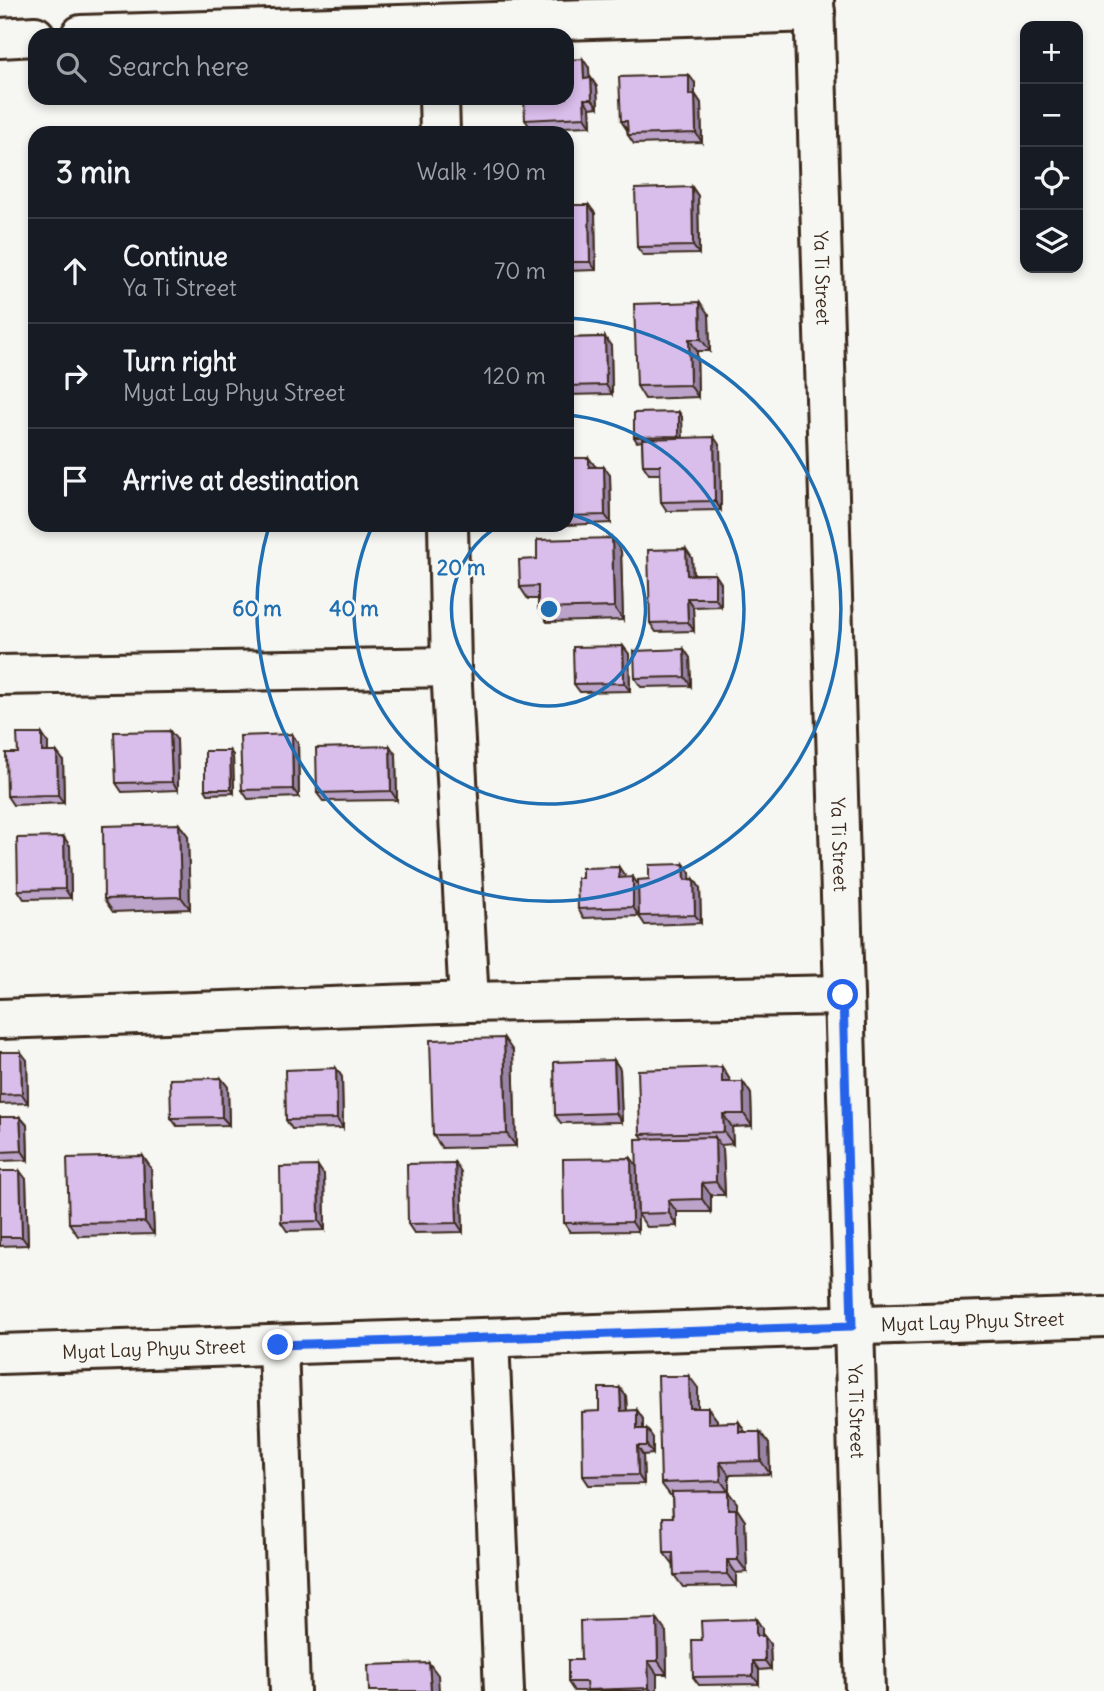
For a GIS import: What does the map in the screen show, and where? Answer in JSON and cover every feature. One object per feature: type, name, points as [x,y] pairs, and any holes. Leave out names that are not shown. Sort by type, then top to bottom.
[{"type":"street","points":[[453,28],[814,6]]},
{"type":"street","name":"Ya Ti Street","points":[[814,6],[865,1691]]},
{"type":"street","points":[[0,38],[28,36]]},
{"type":"street","points":[[439,105],[440,126]]},
{"type":"street","points":[[448,532],[452,667],[469,1002]]},
{"type":"street","points":[[0,675],[452,667]]},
{"type":"street","points":[[0,1019],[469,1002],[843,995]]},
{"type":"street","name":"Myat Lay Phyu Street","points":[[0,1354],[1104,1317]]},
{"type":"street","points":[[489,1338],[504,1691]]},
{"type":"street","points":[[278,1345],[289,1691]]},
{"type":"building","points":[[583,59],[584,79],[591,78],[592,99],[584,99],[585,117],[525,120],[524,105],[574,105],[574,60]]},
{"type":"building","points":[[689,75],[689,95],[695,94],[696,133],[628,135],[627,121],[621,121],[619,77]]},
{"type":"building","points":[[692,187],[693,246],[637,247],[635,189]]},
{"type":"building","points":[[574,205],[589,205],[590,262],[574,262]]},
{"type":"building","points":[[700,302],[701,339],[689,339],[690,385],[637,386],[634,304]]},
{"type":"building","points":[[605,337],[606,385],[574,386],[574,338]]},
{"type":"building","points":[[679,412],[679,436],[634,437],[634,413]]},
{"type":"building","points":[[714,437],[715,501],[661,502],[660,465],[643,465],[642,439]]},
{"type":"building","points":[[574,458],[589,458],[589,467],[604,467],[605,515],[574,516]]},
{"type":"building","points":[[612,538],[614,607],[538,609],[538,586],[520,587],[519,560],[537,559],[537,540]]},
{"type":"building","points":[[686,549],[687,575],[715,574],[715,598],[687,598],[688,622],[650,623],[648,550]]},
{"type":"building","points":[[623,646],[624,683],[574,684],[573,647]]},
{"type":"building","points":[[684,649],[685,677],[635,678],[634,651]]},
{"type":"building","points":[[170,731],[172,782],[116,783],[114,732]]},
{"type":"building","points":[[17,734],[42,734],[42,752],[57,752],[58,795],[7,796],[6,753],[18,753]]},
{"type":"building","points":[[292,734],[293,789],[242,790],[240,736]]},
{"type":"building","points":[[390,746],[391,791],[317,793],[316,748]]},
{"type":"building","points":[[205,751],[230,751],[231,789],[205,789]]},
{"type":"building","points":[[179,824],[181,897],[104,899],[103,826]]},
{"type":"building","points":[[64,837],[65,889],[18,890],[17,838]]},
{"type":"building","points":[[684,864],[685,880],[694,879],[695,915],[639,916],[638,880],[649,879],[649,865]]},
{"type":"building","points":[[619,867],[619,878],[633,877],[633,907],[578,909],[577,878],[582,878],[582,868]]},
{"type":"building","points":[[504,1038],[507,1134],[433,1135],[430,1040]]},
{"type":"building","points":[[0,1052],[21,1052],[22,1094],[0,1095]]},
{"type":"building","points":[[614,1060],[616,1113],[555,1115],[554,1062]]},
{"type":"building","points":[[722,1067],[722,1082],[743,1082],[744,1114],[723,1114],[724,1132],[640,1134],[638,1070]]},
{"type":"building","points":[[336,1068],[337,1119],[286,1120],[285,1070]]},
{"type":"building","points":[[221,1078],[222,1117],[171,1118],[170,1079]]},
{"type":"building","points":[[0,1117],[20,1117],[22,1151],[0,1152]]},
{"type":"building","points":[[715,1137],[716,1182],[702,1183],[702,1199],[668,1200],[669,1213],[638,1214],[636,1139]]},
{"type":"building","points":[[143,1156],[145,1222],[69,1223],[67,1158]]},
{"type":"building","points":[[631,1158],[632,1222],[564,1223],[563,1159]]},
{"type":"building","points":[[455,1163],[457,1223],[408,1224],[407,1164]]},
{"type":"building","points":[[318,1166],[319,1221],[281,1222],[280,1167]]},
{"type":"building","points":[[0,1171],[20,1171],[22,1237],[0,1237]]},
{"type":"building","points":[[658,1376],[689,1376],[690,1408],[708,1408],[708,1423],[739,1422],[739,1432],[760,1432],[761,1461],[720,1462],[721,1481],[661,1483]]},
{"type":"building","points":[[599,1388],[620,1388],[621,1411],[637,1410],[637,1429],[647,1429],[647,1446],[637,1446],[638,1475],[583,1476],[582,1412],[599,1411]]},
{"type":"building","points":[[728,1491],[728,1509],[736,1509],[738,1560],[727,1560],[727,1574],[674,1575],[673,1553],[664,1553],[663,1517],[673,1517],[672,1492]]},
{"type":"building","points":[[657,1619],[658,1661],[648,1661],[649,1688],[587,1690],[586,1682],[568,1682],[568,1660],[581,1660],[580,1621]]},
{"type":"building","points":[[756,1619],[756,1636],[764,1636],[765,1661],[753,1661],[753,1676],[693,1677],[692,1640],[702,1640],[701,1621]]},
{"type":"building","points":[[429,1663],[431,1691],[369,1691],[368,1665]]},
{"type":"route","points":[[278,1345],[852,1326],[843,995]]}]
